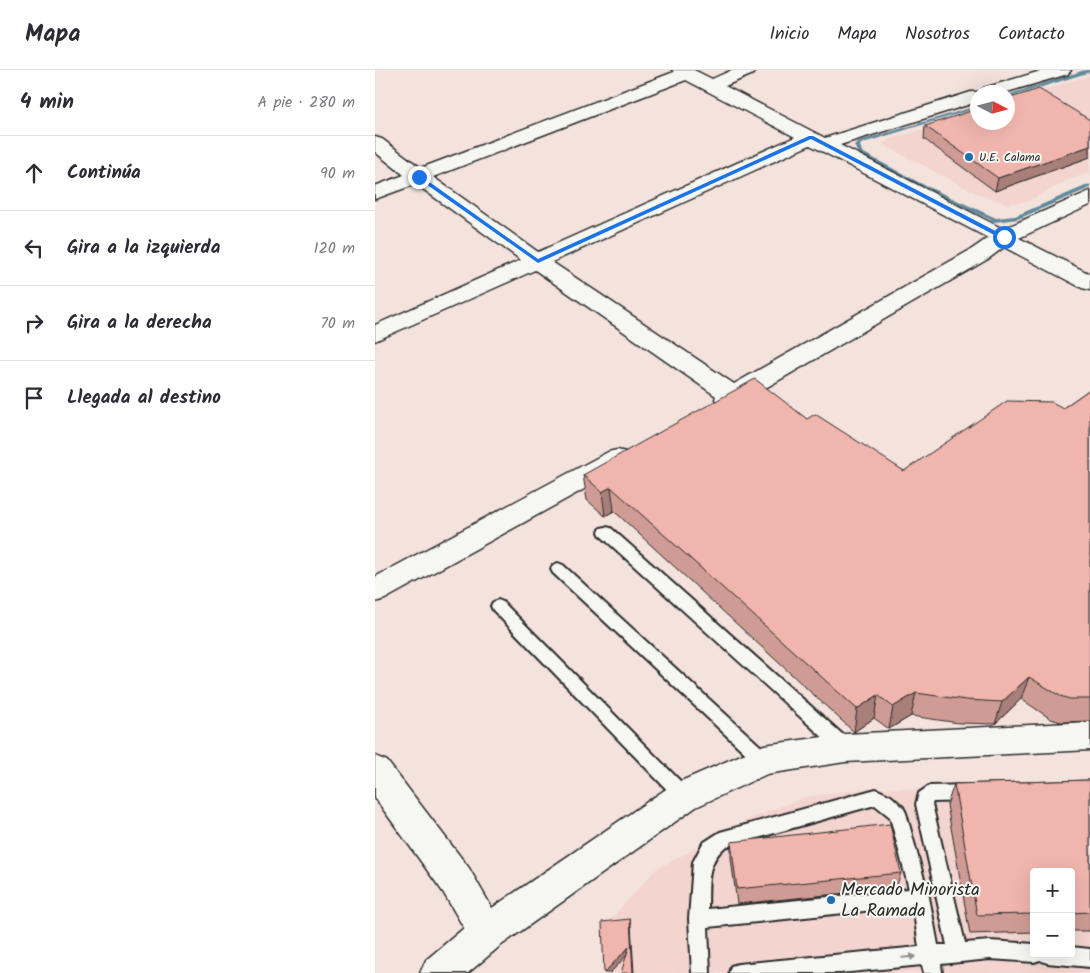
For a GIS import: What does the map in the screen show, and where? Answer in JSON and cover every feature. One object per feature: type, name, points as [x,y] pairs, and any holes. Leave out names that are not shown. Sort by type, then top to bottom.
[{"type":"street","points":[[710,86],[747,70]]},
{"type":"street","points":[[1013,85],[1062,70]]},
{"type":"street","points":[[375,193],[684,72],[1090,283]]},
{"type":"street","points":[[375,334],[817,141],[970,98]]},
{"type":"street","points":[[375,143],[419,177],[538,262],[733,396]]},
{"type":"street","points":[[706,410],[980,254],[1004,237],[1090,197]]},
{"type":"street","points":[[375,591],[637,448]]},
{"type":"street","points":[[439,973],[487,933],[684,796],[765,760],[845,748],[1090,736]]},
{"type":"street","points":[[375,772],[456,880],[487,933]]},
{"type":"lane","points":[[606,532],[845,748]]},
{"type":"lane","points":[[558,569],[765,760]]},
{"type":"lane","points":[[498,606],[684,796]]},
{"type":"lane","points":[[959,952],[924,804],[925,798],[929,794],[986,792]]},
{"type":"lane","points":[[701,973],[698,919],[702,862],[709,849],[720,840],[876,797],[885,801],[897,813],[919,897],[932,964]]},
{"type":"lane","points":[[698,919],[919,897]]},
{"type":"lane","points":[[738,973],[932,964],[959,952],[990,950],[1030,953]]},
{"type":"lane","points":[[1075,957],[1090,958]]},
{"type":"shaded area","points":[[1090,75],[1090,173],[1070,179],[1029,201],[1008,204],[978,194],[882,144],[890,139],[970,114],[970,130],[1015,130],[1015,100]]},
{"type":"shaded area","name":"Mercado Minorista La Ramada","points":[[1090,779],[1090,973],[604,973],[603,928],[655,870],[745,821],[805,797],[871,788],[912,789]]},
{"type":"building","points":[[1039,89],[1090,120],[1090,146],[998,178],[925,126],[970,111],[970,130],[1015,130],[1015,96]]},
{"type":"building","points":[[755,379],[807,419],[815,414],[904,471],[1007,401],[1052,402],[1063,408],[1090,389],[1090,699],[1070,699],[1060,696],[1029,677],[1002,702],[966,700],[916,693],[893,707],[878,695],[857,709],[611,487],[602,492],[583,475]]},
{"type":"building","points":[[1090,780],[1090,912],[1075,913],[1075,868],[1030,868],[1030,914],[977,915],[954,784]]},
{"type":"building","points":[[890,824],[901,873],[737,889],[731,842]]},
{"type":"building","points":[[630,919],[633,973],[621,973],[629,947],[604,973],[602,922]]},
{"type":"waterway","points":[[1015,94],[1090,70]]},
{"type":"waterway","points":[[970,109],[861,142],[857,145],[860,153],[922,186],[995,220],[1016,218],[1090,186]]},
{"type":"place","name":"U.E. Calama","points":[[969,157]]},
{"type":"place","name":"Mercado Minorista La Ramada","points":[[831,900]]},
{"type":"route","points":[[419,177],[538,262],[811,137],[1004,237]]}]
